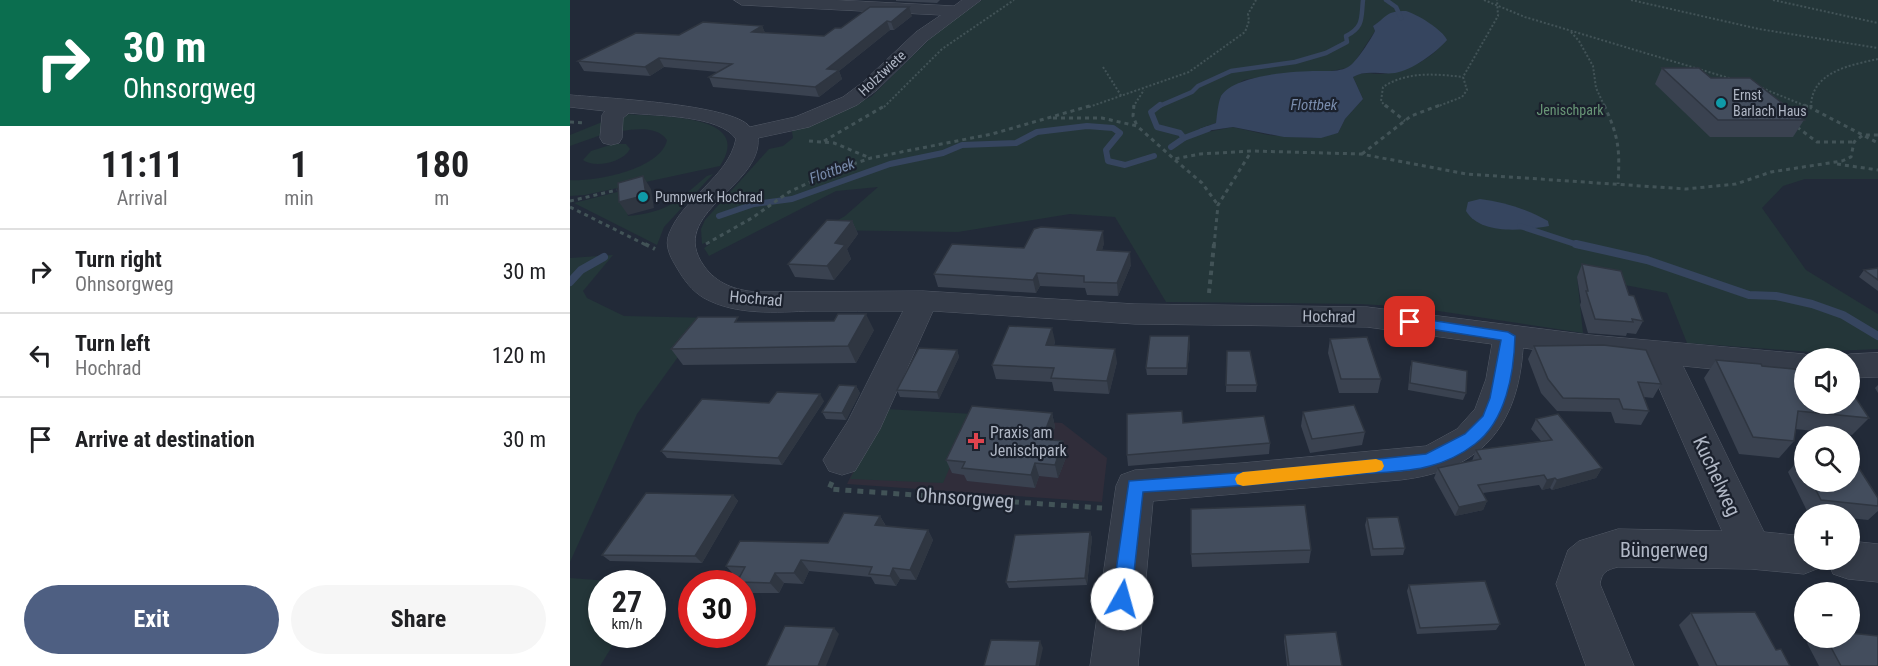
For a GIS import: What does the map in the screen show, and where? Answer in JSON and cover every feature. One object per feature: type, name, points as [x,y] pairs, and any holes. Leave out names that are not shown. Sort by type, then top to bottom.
[{"type":"street","points":[[742,0],[956,11]]},
{"type":"street","name":"Holztwiete","points":[[746,134],[801,122],[849,101],[870,86],[922,36],[973,0]]},
{"type":"street","points":[[570,101],[714,116],[735,122],[746,134]]},
{"type":"street","points":[[611,138],[613,116],[626,107]]},
{"type":"street","name":"Hochrad","points":[[746,134],[749,145],[744,156],[693,214],[681,237],[683,256],[696,277],[709,289],[722,295],[756,302],[923,302],[1114,314],[1367,317],[1508,336],[1794,365]]},
{"type":"street","points":[[842,460],[862,429],[923,302]]},
{"type":"street","points":[[1114,666],[1134,498],[1262,478],[1428,460],[1455,449],[1471,439],[1490,419],[1498,398],[1508,351],[1508,336]]},
{"type":"street","name":"Kuchelweg","points":[[1660,353],[1751,550]]},
{"type":"street","points":[[1860,366],[1878,365]]},
{"type":"street","name":"Büngerweg","points":[[1610,666],[1578,584],[1583,564],[1594,554],[1618,548],[1751,550]]},
{"type":"street","points":[[1751,550],[1794,554]]},
{"type":"street","points":[[1860,561],[1878,563]]},
{"type":"path","points":[[824,141],[884,107],[942,49],[1014,0]]},
{"type":"path","points":[[699,248],[765,210],[782,197],[838,170],[871,158],[992,134],[1053,118],[1145,89],[1189,72],[1245,32],[1249,21],[1248,14],[1256,0]]},
{"type":"path","points":[[1484,0],[1525,17],[1571,32],[1732,79]]},
{"type":"path","points":[[1405,121],[1388,110],[1381,101],[1383,87],[1390,81],[1426,76],[1463,77],[1471,69],[1481,42],[1498,16],[1497,0]]},
{"type":"path","points":[[1631,0],[1768,31],[1878,48]]},
{"type":"path","points":[[1773,0],[1878,23]]},
{"type":"path","points":[[1571,32],[1579,41],[1593,66],[1596,88],[1614,126],[1620,150],[1618,184]]},
{"type":"path","points":[[1209,51],[1216,52]]},
{"type":"path","points":[[1811,108],[1809,98],[1812,88],[1825,78],[1856,63],[1878,58]]},
{"type":"path","points":[[1103,67],[1122,96]]},
{"type":"path","points":[[1361,154],[1405,121],[1462,98],[1467,90],[1463,77]]},
{"type":"path","points":[[1754,85],[1811,108],[1878,143]]},
{"type":"path","points":[[1145,89],[1134,101],[1132,108],[1131,114],[1137,126],[1202,183],[1218,205]]},
{"type":"path","points":[[1053,118],[1102,118],[1137,126]]},
{"type":"path","points":[[570,122],[588,124]]},
{"type":"path","points":[[1792,123],[1817,142],[1854,142],[1863,135],[1878,135]]},
{"type":"path","points":[[801,141],[824,141],[871,158]]},
{"type":"path","points":[[1833,164],[1851,157],[1854,142]]},
{"type":"path","points":[[1174,159],[1200,154],[1252,151],[1361,154],[1466,174],[1703,188],[1736,184],[1771,172],[1804,166],[1833,164],[1878,170]]},
{"type":"path","points":[[1208,303],[1218,205],[1252,151]]},
{"type":"path","points":[[570,201],[617,190]]},
{"type":"path","points":[[570,207],[661,252]]},
{"type":"path","name":"Ohnsorgweg","points":[[842,460],[829,489],[1134,498]]},
{"type":"shaded area","name":"Praxis am Jenischpark","points":[[883,410],[1062,423],[1107,458],[1102,502],[847,484]]},
{"type":"green space","name":"Jenischpark","points":[[982,0],[1878,0],[1878,179],[1805,179],[1783,186],[1762,208],[1806,270],[1878,314],[1878,349],[1794,348],[1794,351],[1687,343],[1667,293],[1577,276],[1583,333],[1412,307],[1360,304],[1166,302],[1115,217],[1070,214],[958,232],[821,230],[845,216],[878,187],[836,191],[709,256],[704,248],[710,244],[707,242],[702,244],[701,229],[705,220],[769,149],[783,146],[793,138],[792,131],[871,97],[942,27]],"holes":[[[1383,19],[1410,21],[1432,28],[1446,40],[1433,53],[1409,68],[1381,74],[1363,73],[1353,77],[1363,99],[1345,119],[1338,133],[1312,138],[1268,135],[1233,127],[1202,133],[1199,129],[1216,123],[1220,98],[1244,80],[1278,74],[1347,68],[1354,63],[1375,31],[1373,26]]]},
{"type":"green space","points":[[627,114],[698,121],[714,127],[725,136],[728,149],[720,166],[585,195],[570,196],[570,180],[595,179],[626,172],[653,159],[662,150],[667,140],[658,132],[652,130],[621,131],[623,119]]},
{"type":"green space","points":[[602,122],[601,135],[570,146],[570,135]]},
{"type":"green space","points":[[613,144],[626,144],[630,149],[615,161],[608,163],[594,164],[583,160],[591,151]]},
{"type":"green space","points":[[713,174],[664,227],[657,245],[574,203],[621,191],[628,216],[653,212],[672,204],[707,176]]},
{"type":"green space","points":[[613,255],[583,291],[587,298],[624,316],[713,318],[683,350],[637,414],[570,562],[570,258]]},
{"type":"green space","points":[[886,409],[973,414],[943,483],[850,479]]},
{"type":"green space","points":[[570,578],[588,579],[588,648],[611,648],[600,666],[570,666]]},
{"type":"water","name":"Flottbek","points":[[1406,11],[1429,23],[1447,40],[1423,60],[1402,71],[1363,73],[1353,77],[1363,99],[1345,119],[1338,133],[1321,138],[1284,137],[1233,127],[1199,132],[1199,129],[1216,123],[1221,96],[1238,83],[1294,72],[1344,69],[1355,61],[1367,45],[1375,31],[1373,26],[1391,13]]},
{"type":"water","points":[[1480,199],[1524,210],[1548,221],[1549,226],[1516,230],[1493,228],[1482,224],[1466,211],[1468,202]]},
{"type":"building","points":[[870,7],[909,7],[891,22],[887,21],[827,69],[839,70],[815,87],[709,77],[732,64],[659,58],[645,67],[578,61],[636,33],[679,35],[703,22],[762,26],[752,32],[824,36],[835,28],[841,28]]},
{"type":"building","points":[[1662,68],[1699,68],[1711,78],[1750,78],[1804,120],[1718,120]]},
{"type":"building","points":[[643,176],[646,195],[619,202],[618,183]]},
{"type":"building","points":[[827,220],[852,221],[835,243],[845,245],[827,266],[788,264]]},
{"type":"building","points":[[1041,227],[1103,231],[1097,250],[1130,252],[1117,283],[1084,282],[1084,276],[1037,273],[1033,280],[934,274],[952,244],[1024,248],[1034,229]]},
{"type":"building","points":[[1582,264],[1621,271],[1629,295],[1634,296],[1643,321],[1595,319],[1586,291],[1588,291]]},
{"type":"building","points":[[1878,268],[1878,280],[1864,270]]},
{"type":"building","points":[[838,314],[866,314],[848,346],[671,349],[698,317],[738,317],[735,322],[834,321]]},
{"type":"building","points":[[1009,326],[1052,328],[1046,345],[1115,349],[1107,381],[1051,378],[1054,368],[992,365]]},
{"type":"building","points":[[1150,336],[1189,336],[1187,368],[1146,368]]},
{"type":"building","points":[[1367,337],[1381,379],[1341,379],[1330,339]]},
{"type":"building","points":[[1603,345],[1646,350],[1661,384],[1638,382],[1649,411],[1623,409],[1619,399],[1563,398],[1548,379],[1534,346]]},
{"type":"building","points":[[919,348],[957,350],[937,392],[897,390]]},
{"type":"building","points":[[1227,351],[1250,351],[1257,385],[1226,385]]},
{"type":"building","points":[[1716,360],[1794,369],[1794,414],[1798,414],[1796,426],[1794,426],[1794,441],[1753,437]]},
{"type":"building","points":[[1412,361],[1467,371],[1466,393],[1410,383]]},
{"type":"building","points":[[839,385],[856,386],[842,413],[822,412]]},
{"type":"building","points":[[777,392],[820,394],[778,458],[661,451],[702,399],[769,403]]},
{"type":"building","points":[[1860,404],[1869,418],[1828,414],[1860,414]]},
{"type":"building","points":[[1354,405],[1365,432],[1312,439],[1303,412]]},
{"type":"building","points":[[972,406],[1052,413],[1042,439],[1063,441],[1055,465],[1035,463],[1031,475],[962,468],[965,462],[946,460]]},
{"type":"building","points":[[1182,411],[1183,423],[1264,416],[1270,443],[1127,455],[1127,414]]},
{"type":"building","points":[[1558,414],[1602,468],[1557,480],[1555,478],[1547,480],[1544,475],[1478,485],[1487,501],[1459,507],[1438,468],[1481,459],[1476,450],[1552,440],[1536,419]]},
{"type":"building","points":[[1860,470],[1878,498],[1878,506],[1860,504],[1821,500],[1817,492],[1860,492]]},
{"type":"building","points":[[646,493],[733,495],[695,556],[602,555]]},
{"type":"building","points":[[1305,505],[1311,550],[1191,554],[1191,509]]},
{"type":"building","points":[[844,513],[880,516],[875,525],[928,530],[910,570],[893,568],[890,576],[869,574],[872,567],[801,560],[794,573],[775,573],[770,583],[756,583],[756,570],[726,566],[740,541],[828,543]]},
{"type":"building","points":[[1398,517],[1405,548],[1373,549],[1367,518]]},
{"type":"building","points":[[1090,532],[1085,578],[1006,582],[1015,535]]},
{"type":"building","points":[[1485,581],[1500,624],[1420,628],[1409,585]]},
{"type":"building","points":[[1755,612],[1776,650],[1781,649],[1790,666],[1717,666],[1691,613]]},
{"type":"building","points":[[785,626],[834,628],[818,666],[766,666]]},
{"type":"building","points":[[1336,632],[1342,666],[1289,666],[1285,635]]},
{"type":"building","points":[[1860,634],[1878,636],[1878,666],[1841,666],[1831,648],[1860,648]]},
{"type":"building","points":[[991,640],[1040,641],[1036,666],[984,666]]},
{"type":"waterway","name":"Flottbek","points":[[1158,107],[1231,71],[1295,62],[1326,53],[1347,42],[1346,36],[1359,25],[1363,0]]},
{"type":"waterway","name":"Flottbek","points":[[1386,0],[1396,7],[1401,18]]},
{"type":"waterway","name":"Flottbek","points":[[1158,107],[1151,112],[1157,127],[1180,133],[1184,138]]},
{"type":"waterway","name":"Flottbek","points":[[719,216],[754,204],[792,199],[890,164],[943,153],[962,145],[1016,143],[1037,132],[1087,126],[1113,128],[1120,133],[1106,150],[1108,161],[1125,165],[1154,156]]},
{"type":"waterway","name":"Flottbek","points":[[1184,138],[1208,129]]},
{"type":"waterway","name":"Flottbek","points":[[1171,147],[1184,138]]},
{"type":"waterway","points":[[1520,226],[1581,246]]},
{"type":"waterway","points":[[1576,244],[1647,260],[1749,295],[1776,296],[1812,304],[1843,315],[1878,336]]},
{"type":"waterway","name":"Flottbek","points":[[570,282],[581,270],[604,257]]},
{"type":"slow traffic","points":[[1243,479],[1376,466]]},
{"type":"place","name":"Ernst Barlach Haus","points":[[1721,103]]},
{"type":"place","name":"Pumpwerk Hochrad","points":[[643,197]]},
{"type":"place","name":"Praxis am Jenischpark","points":[[976,441]]},
{"type":"route","points":[[1122,599],[1135,486],[1262,478],[1428,460],[1455,449],[1471,439],[1490,419],[1498,398],[1508,351],[1508,336],[1410,322]]}]
